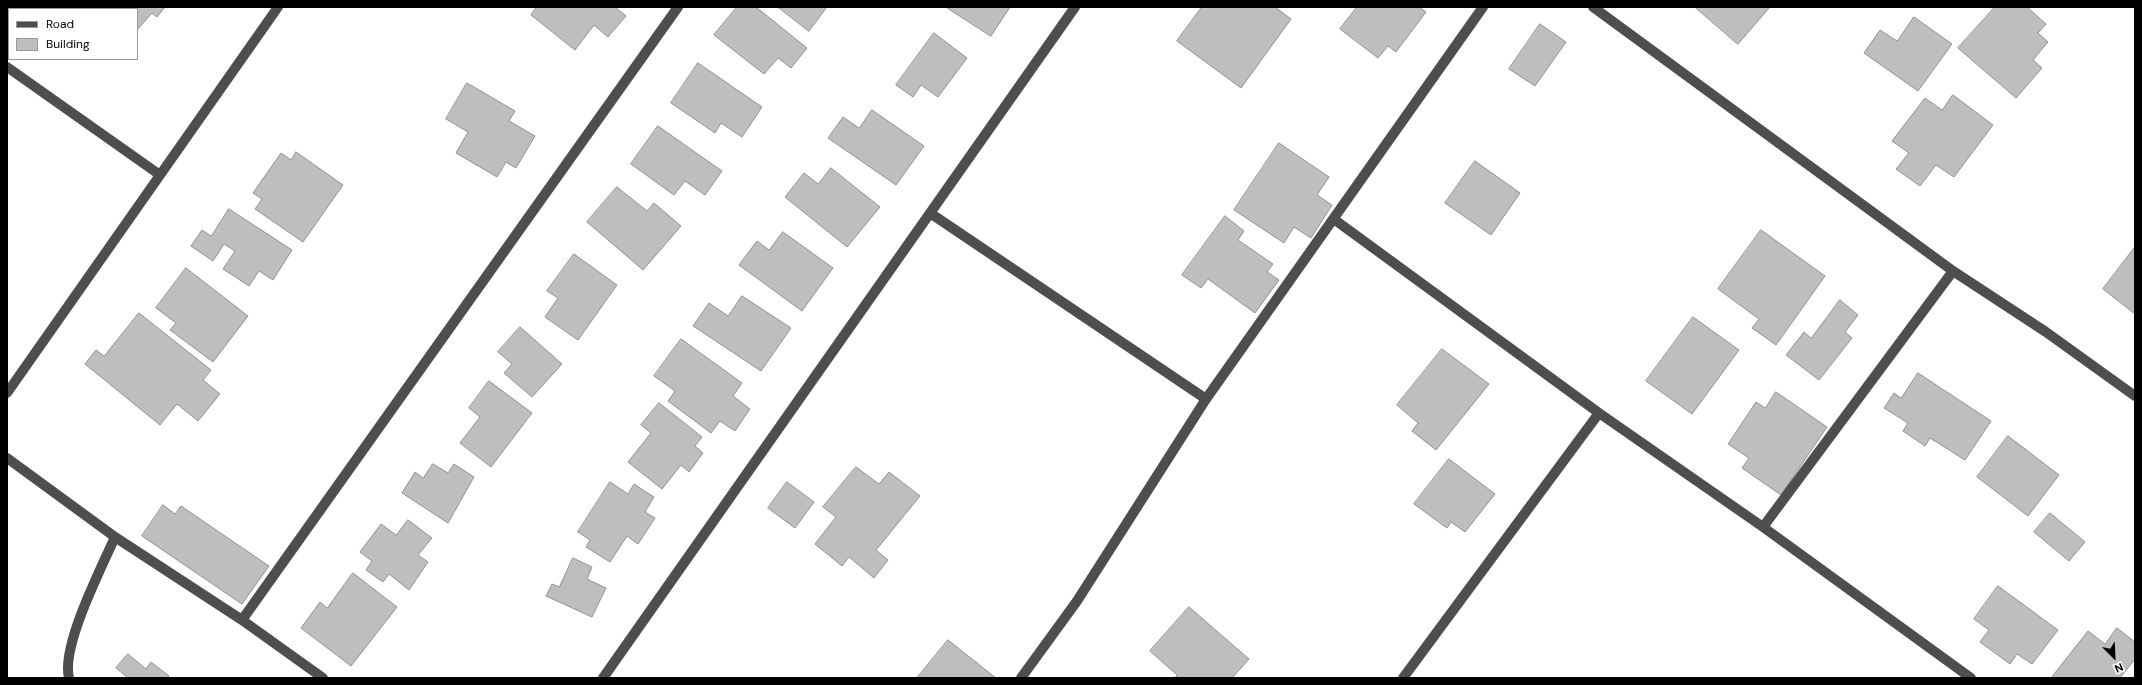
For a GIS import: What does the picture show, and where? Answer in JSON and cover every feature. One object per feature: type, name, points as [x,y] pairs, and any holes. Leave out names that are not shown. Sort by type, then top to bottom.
[{"type":"street","points":[[7,393],[278,7]]},
{"type":"street","points":[[242,620],[678,7]]},
{"type":"street","points":[[603,678],[1075,7]]},
{"type":"street","points":[[1021,678],[1077,601],[1206,399],[1335,220],[1483,7]]},
{"type":"street","points":[[1593,7],[1953,271],[2046,332],[2135,396]]},
{"type":"street","points":[[7,67],[160,176]]},
{"type":"street","points":[[930,213],[1206,399]]},
{"type":"street","points":[[1335,220],[1600,413],[1763,527],[1971,678]]},
{"type":"street","points":[[1763,527],[1953,271]]},
{"type":"street","points":[[1403,678],[1600,413]]},
{"type":"street","points":[[7,458],[115,537],[242,620],[323,678]]},
{"type":"street","points":[[69,678],[66,668],[72,639],[115,537]]},
{"type":"building","points":[[7,7],[70,7],[8,8],[7,14]]},
{"type":"building","points":[[165,7],[157,17],[152,13],[138,29],[138,8],[82,8]]},
{"type":"building","points":[[537,7],[615,7],[626,16],[608,37],[594,25],[575,50],[531,15]]},
{"type":"building","points":[[737,7],[756,7],[807,48],[791,68],[778,58],[764,74],[714,35]]},
{"type":"building","points":[[778,7],[827,7],[809,31]]},
{"type":"building","points":[[946,7],[1010,7],[991,36]]},
{"type":"building","points":[[1202,7],[1275,7],[1291,19],[1241,88],[1177,41]]},
{"type":"building","points":[[1357,7],[1419,7],[1426,12],[1396,52],[1388,46],[1378,58],[1340,29]]},
{"type":"building","points":[[1695,7],[1770,7],[1738,44]]},
{"type":"building","points":[[1995,7],[2027,7],[2046,24],[2038,33],[2048,42],[2033,60],[2042,68],[2016,98],[1958,48]]},
{"type":"building","points":[[1914,17],[1952,44],[1918,91],[1864,53],[1880,30],[1897,41]]},
{"type":"building","points":[[1540,24],[1566,42],[1535,86],[1509,69]]},
{"type":"building","points":[[934,33],[967,58],[938,97],[921,85],[913,97],[896,85]]},
{"type":"building","points":[[698,63],[762,107],[742,137],[721,123],[715,133],[671,103]]},
{"type":"building","points":[[467,83],[515,111],[509,121],[535,136],[516,168],[506,162],[497,177],[456,153],[468,132],[446,119]]},
{"type":"building","points":[[1953,95],[1993,125],[1954,177],[1936,165],[1920,186],[1896,169],[1909,153],[1892,141],[1925,98],[1942,110]]},
{"type":"building","points":[[872,110],[924,146],[896,185],[828,138],[843,117],[859,128]]},
{"type":"building","points":[[658,126],[722,171],[705,195],[685,181],[674,195],[631,164]]},
{"type":"building","points":[[1279,143],[1329,177],[1317,195],[1332,205],[1311,238],[1294,227],[1284,243],[1234,210]]},
{"type":"building","points":[[296,152],[343,185],[303,242],[255,209],[262,199],[253,193],[281,153],[291,160]]},
{"type":"building","points":[[1475,161],[1520,193],[1491,235],[1445,203]]},
{"type":"building","points":[[831,168],[880,207],[847,247],[785,197],[804,173],[818,184]]},
{"type":"building","points":[[617,187],[647,211],[654,203],[681,226],[643,270],[587,222]]},
{"type":"building","points":[[229,209],[292,250],[273,280],[259,271],[249,286],[223,269],[235,251],[224,244],[213,261],[191,246],[202,230],[211,236]]},
{"type":"building","points":[[1225,216],[1244,231],[1238,240],[1273,264],[1267,272],[1279,280],[1255,313],[1208,279],[1201,288],[1182,275]]},
{"type":"building","points":[[1761,230],[1825,276],[1776,345],[1752,328],[1759,319],[1718,289]]},
{"type":"building","points":[[783,232],[833,268],[802,311],[739,265],[757,241],[769,250]]},
{"type":"building","points":[[2135,247],[2135,314],[2103,289]]},
{"type":"building","points":[[574,254],[617,285],[578,340],[545,317],[558,298],[547,291]]},
{"type":"building","points":[[186,268],[248,316],[213,362],[170,330],[176,323],[156,308]]},
{"type":"building","points":[[742,296],[791,328],[761,371],[693,326],[709,303],[728,316]]},
{"type":"building","points":[[1840,300],[1858,315],[1845,332],[1852,338],[1819,380],[1786,355],[1804,332],[1811,338]]},
{"type":"building","points":[[139,313],[211,370],[203,380],[220,394],[198,421],[177,404],[160,425],[85,364],[96,350],[104,356]]},
{"type":"building","points":[[1693,317],[1739,350],[1692,414],[1646,381]]},
{"type":"building","points":[[520,327],[562,364],[532,397],[504,373],[512,364],[498,352]]},
{"type":"building","points":[[681,339],[742,383],[733,396],[750,409],[735,431],[720,421],[711,433],[668,401],[675,391],[654,376]]},
{"type":"building","points":[[1442,349],[1489,384],[1436,450],[1412,431],[1418,423],[1397,405]]},
{"type":"building","points":[[1918,373],[1991,421],[1965,460],[1930,438],[1925,446],[1903,431],[1908,423],[1884,408],[1894,393],[1901,398]]},
{"type":"building","points":[[489,381],[532,413],[491,467],[460,443],[480,417],[469,408]]},
{"type":"building","points":[[1776,392],[1827,427],[1781,495],[1742,468],[1749,458],[1728,444],[1756,402],[1765,408]]},
{"type":"building","points":[[659,403],[702,437],[695,446],[703,453],[689,472],[681,465],[662,489],[628,462],[651,433],[641,425]]},
{"type":"building","points":[[2008,436],[2059,475],[2028,516],[1977,477]]},
{"type":"building","points":[[1449,459],[1495,494],[1465,532],[1451,522],[1447,528],[1414,504]]},
{"type":"building","points":[[433,464],[448,473],[454,464],[474,477],[448,523],[402,493],[415,472],[423,478]]},
{"type":"building","points":[[856,467],[879,484],[889,472],[920,496],[876,550],[888,560],[874,578],[849,557],[842,566],[815,544],[836,517],[823,507]]},
{"type":"building","points":[[610,482],[628,494],[634,484],[654,497],[645,512],[655,518],[638,544],[627,536],[610,562],[586,547],[590,540],[578,532]]},
{"type":"building","points":[[787,482],[814,502],[795,528],[768,508]]},
{"type":"building","points":[[163,505],[175,514],[181,506],[269,566],[242,604],[142,536]]},
{"type":"building","points":[[2050,513],[2085,542],[2069,561],[2034,532]]},
{"type":"building","points":[[408,520],[432,538],[418,555],[428,562],[409,590],[389,574],[383,582],[366,570],[372,561],[360,552],[381,524],[396,535]]},
{"type":"building","points":[[573,558],[592,567],[587,579],[606,588],[592,617],[546,596],[552,584],[559,587]]},
{"type":"building","points":[[353,573],[397,607],[351,666],[301,628],[320,602],[327,608]]},
{"type":"building","points":[[1998,586],[2058,630],[2032,664],[2017,654],[2010,664],[1980,642],[1989,630],[1974,619]]},
{"type":"building","points":[[1189,607],[1249,659],[1232,678],[1175,678],[1177,675],[1150,651]]},
{"type":"building","points":[[2117,628],[2135,642],[2135,659],[2120,678],[2051,678],[2088,631],[2105,644]]},
{"type":"building","points":[[948,640],[996,678],[917,678]]},
{"type":"building","points":[[128,654],[146,669],[151,662],[169,676],[167,678],[128,678],[116,668]]}]
